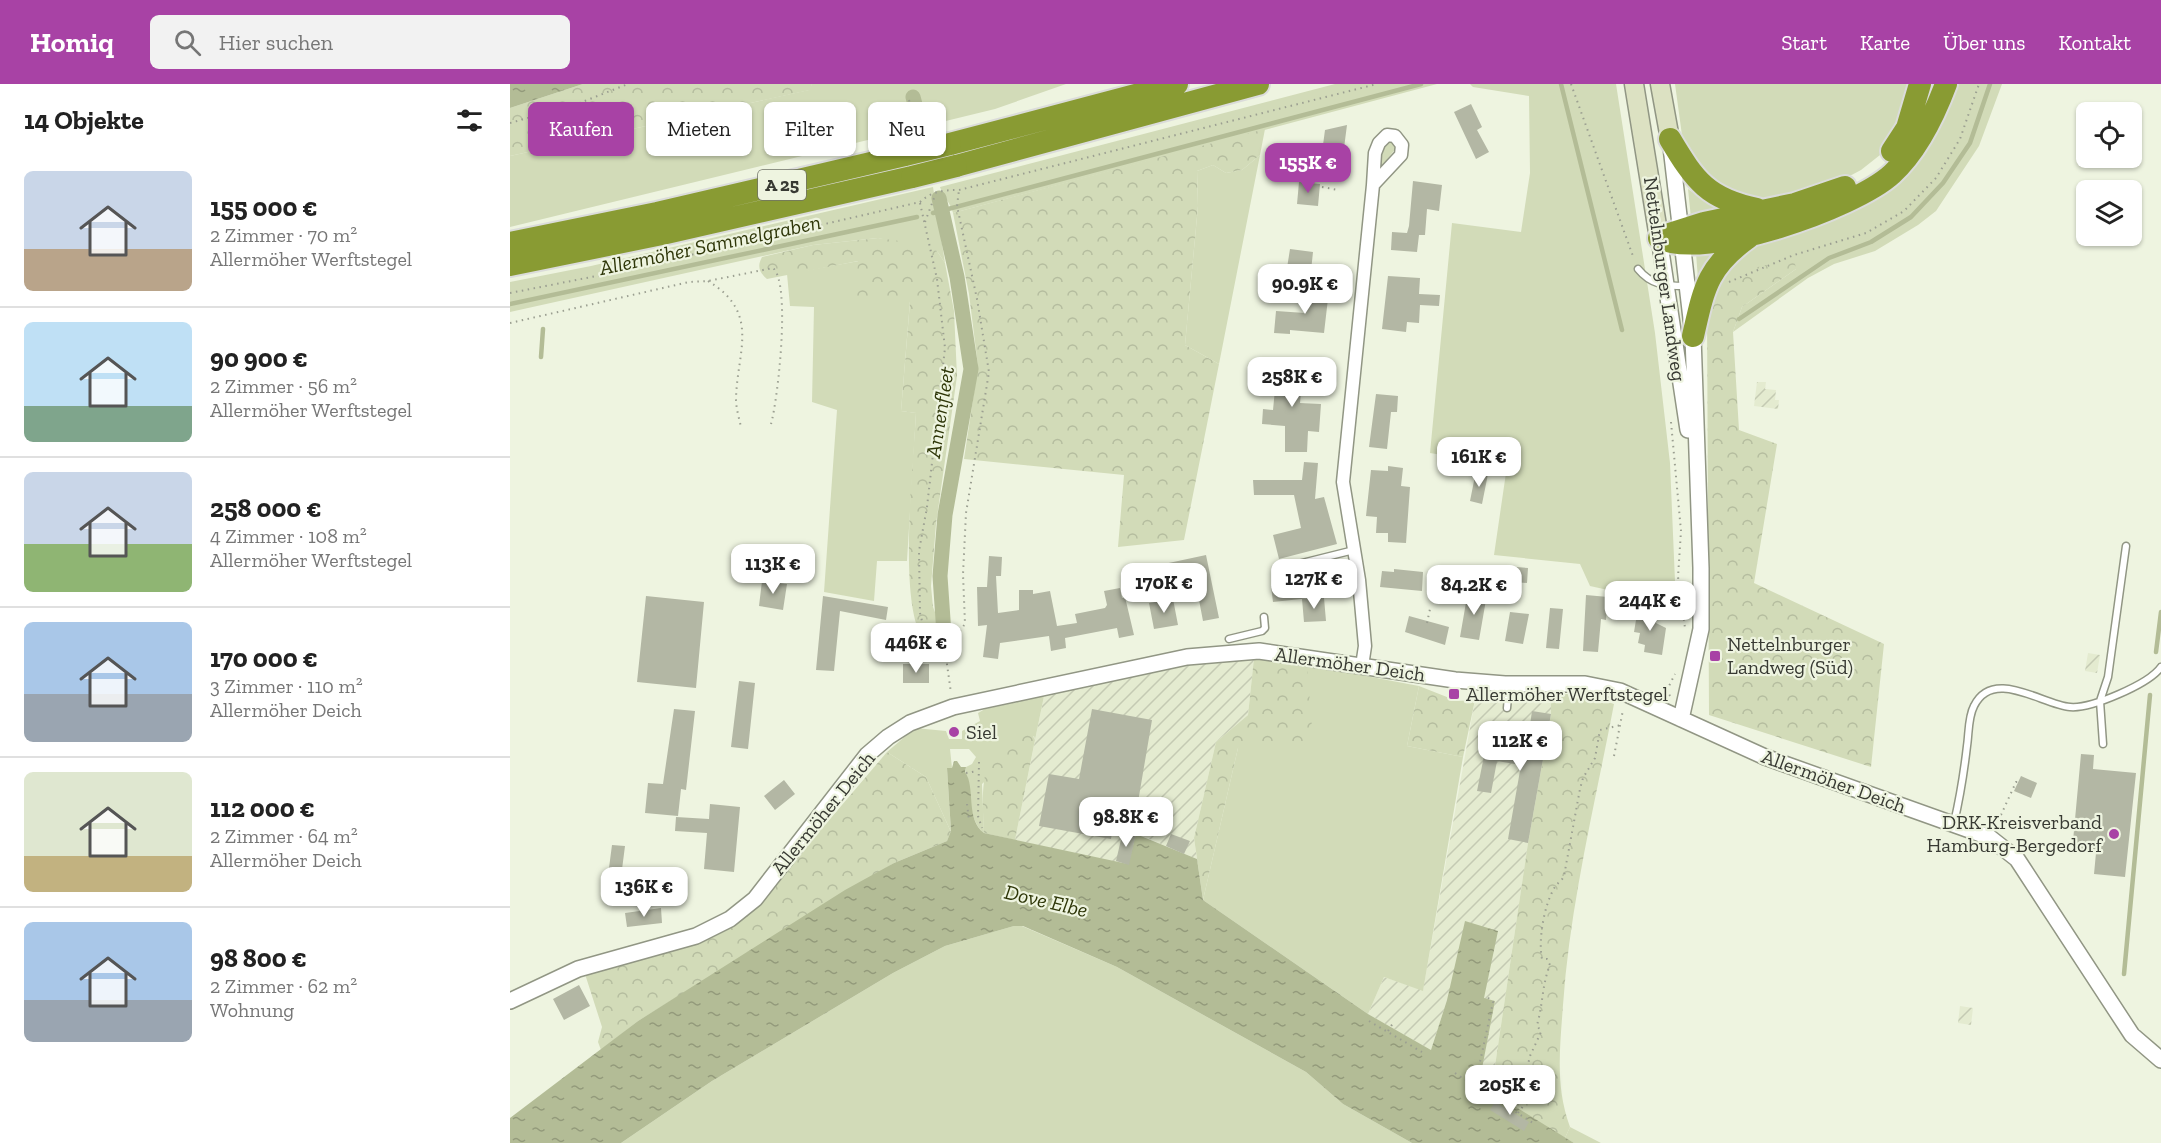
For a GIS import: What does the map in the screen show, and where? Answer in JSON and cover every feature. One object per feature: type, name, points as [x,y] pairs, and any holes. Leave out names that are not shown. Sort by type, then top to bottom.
[{"type":"highway","points":[[1029,124],[1116,84]]},
{"type":"highway","name":"A 25","points":[[953,155],[1029,124],[1177,84]]},
{"type":"highway","name":"A 25","points":[[510,265],[662,234],[909,166],[1258,84]]},
{"type":"highway","points":[[1659,238],[1674,243],[1682,236],[1835,191],[1871,171],[1889,155],[1907,128],[1920,84]]},
{"type":"highway","points":[[1682,236],[1752,234],[1836,207],[1880,184],[1892,173],[1917,141],[1946,84]]},
{"type":"highway","points":[[1670,139],[1691,175],[1714,196],[1765,211]]},
{"type":"highway","name":"A 25","points":[[510,243],[909,166]]},
{"type":"highway","points":[[1693,336],[1703,287],[1727,255],[1752,234]]},
{"type":"main road","name":"Nettelnburger Landweg","points":[[1634,84],[1659,238]]},
{"type":"main road","name":"Nettelnburger Landweg","points":[[1660,84],[1670,139]]},
{"type":"street","name":"Nettelnburger Landweg","points":[[1670,139],[1682,236],[1703,287]]},
{"type":"street","points":[[1362,666],[1365,646],[1354,550],[1343,482],[1373,185]]},
{"type":"street","name":"Nettelnburger Landweg","points":[[1659,238],[1677,373],[1696,474]]},
{"type":"street","name":"Nettelnburger Landweg","points":[[1681,719],[1701,629],[1693,336]]},
{"type":"street","name":"Allermöher Deich","points":[[510,1001],[578,969],[696,936],[730,919],[755,899],[858,766],[878,745],[910,723],[953,708],[1187,657],[1258,651],[1455,680],[1509,684],[1601,685],[1765,757],[1989,837],[2017,860],[2132,1035],[2161,1060]]},
{"type":"lane","points":[[1638,269],[1648,281],[1666,286],[1703,287]]},
{"type":"lane","points":[[2103,744],[2100,701],[2108,677],[2126,546]]},
{"type":"lane","points":[[1278,569],[1354,550]]},
{"type":"lane","points":[[1229,639],[1262,631],[1265,628],[1264,618]]},
{"type":"lane","points":[[1954,824],[1961,795],[1971,713],[1982,696],[2006,688],[2066,707],[2083,707],[2160,672]]},
{"type":"lane","points":[[1508,708],[1509,684]]},
{"type":"path","points":[[510,123],[577,104],[628,84]]},
{"type":"path","points":[[510,293],[617,272],[920,202],[929,194],[946,189],[959,190],[1377,84]]},
{"type":"path","points":[[1571,84],[1638,269]]},
{"type":"path","points":[[1703,287],[1866,233],[1904,211],[1936,178],[1960,139],[1979,84]]},
{"type":"path","points":[[1322,187],[1338,190]]},
{"type":"path","points":[[945,650],[965,624],[966,513],[989,372],[977,299],[957,206],[959,190]]},
{"type":"path","points":[[925,222],[934,198]]},
{"type":"path","points":[[920,202],[937,279],[945,348],[927,507],[919,551],[920,613],[924,629],[945,650],[953,708]]},
{"type":"path","points":[[510,323],[689,282],[708,281],[769,267],[776,270],[780,277],[782,332],[777,405],[771,424]]},
{"type":"path","points":[[708,281],[732,301],[744,327],[736,400],[741,427]]},
{"type":"path","points":[[1670,412],[1681,531],[1678,577],[1685,630]]},
{"type":"path","points":[[1427,623],[1431,609]]},
{"type":"path","points":[[1676,672],[1667,690],[1681,719]]},
{"type":"path","points":[[1614,756],[1623,710]]},
{"type":"path","points":[[1518,1113],[1524,1105],[1523,1086],[1530,1056],[1540,1036],[1537,1025],[1544,997],[1544,981],[1550,965],[1547,959],[1542,959],[1540,951],[1548,906],[1555,886],[1564,876],[1580,789],[1583,778],[1595,758],[1600,730],[1621,725]]},
{"type":"path","points":[[979,762],[977,771],[978,816],[982,828]]},
{"type":"path","points":[[966,773],[977,771]]},
{"type":"path","points":[[1989,837],[2011,791],[2018,782]]},
{"type":"path","points":[[978,805],[968,805],[969,818],[978,816]]},
{"type":"path","points":[[1475,1085],[1493,1002],[1486,996]]},
{"type":"path","points":[[1369,1021],[1422,1052]]},
{"type":"path","points":[[1388,1031],[1393,1023]]},
{"type":"path","points":[[1455,1073],[1533,1123]]},
{"type":"shaded area","points":[[1757,382],[1766,382],[1765,389],[1776,390],[1775,400],[1779,400],[1778,409],[1754,406]]},
{"type":"shaded area","points":[[2088,653],[2100,655],[2097,673],[2085,671]]},
{"type":"shaded area","points":[[1254,658],[1248,715],[1216,742],[1194,838],[1197,859],[1137,834],[1129,865],[1015,840],[1044,696],[1188,664]]},
{"type":"shaded area","points":[[1504,694],[1551,694],[1551,714],[1528,843],[1491,1093],[1480,1086],[1479,1081],[1495,1001],[1447,1000],[1431,1050],[1368,1014],[1384,977],[1423,990],[1475,700]]},
{"type":"shaded area","points":[[1960,1006],[1973,1008],[1971,1025],[1958,1023]]},
{"type":"green space","points":[[583,84],[812,84],[810,90],[752,103],[646,102],[646,126],[634,129],[634,102],[528,102]]},
{"type":"green space","points":[[812,84],[1066,84],[995,109],[946,121],[946,102],[868,102],[868,140],[856,143],[856,102],[764,102],[764,156],[802,156],[510,227],[510,156],[528,152],[528,156],[634,156],[634,129],[646,126],[646,156],[752,156],[752,103],[809,90]]},
{"type":"green space","points":[[1335,84],[1437,84],[953,213],[940,187]]},
{"type":"green space","points":[[1470,84],[1616,84],[1655,333],[1670,463],[1676,605],[1590,586],[1580,564],[1494,555],[1507,466],[1430,453],[1452,223],[1521,232],[1530,173],[1529,96],[1473,87]]},
{"type":"green space","points":[[1675,84],[1913,84],[1896,135],[1880,155],[1861,170],[1825,189],[1778,204],[1720,191],[1684,150]]},
{"type":"green space","points":[[1954,84],[2002,84],[1979,146],[1936,211],[1918,225],[1875,251],[1834,264],[1808,278],[1733,332],[1742,307],[1796,269],[1715,283],[1755,243],[1877,196]]},
{"type":"green space","points":[[528,102],[528,152],[510,156],[510,108]]},
{"type":"green space","points":[[1265,129],[1260,155],[1242,170],[1226,173],[1213,165],[1197,171],[1198,206],[1185,345],[1219,364],[1184,540],[1118,547],[1124,475],[964,459],[978,366],[969,294],[953,213]]},
{"type":"green space","points":[[1389,141],[1393,141],[1396,148],[1379,170],[1381,151]]},
{"type":"green space","points":[[1260,155],[1219,364],[1185,345],[1198,206],[1197,171],[1213,165],[1226,173],[1242,170]]},
{"type":"green space","points":[[933,187],[945,263],[937,251],[878,238],[813,245],[510,312],[510,282],[591,266]]},
{"type":"green space","points":[[1688,189],[1719,210],[1691,218]]},
{"type":"green space","points":[[878,238],[921,244],[937,251],[945,263],[954,311],[957,376],[936,524],[931,586],[933,607],[941,628],[930,632],[924,639],[916,622],[911,597],[909,566],[916,413],[901,411],[910,302],[855,296],[858,261],[767,279],[759,266],[762,257],[813,245]]},
{"type":"green space","points":[[1722,247],[1698,279],[1696,253]]},
{"type":"green space","points":[[1794,258],[1796,269],[1742,307],[1733,332],[1739,430],[1777,444],[1754,583],[1884,644],[1871,767],[1709,715],[1707,313],[1715,283],[1738,272]]},
{"type":"green space","points":[[859,261],[910,301],[901,411],[916,413],[907,561],[877,561],[874,601],[824,592],[837,410],[812,402],[814,307],[790,306],[787,274]]},
{"type":"green space","points":[[1254,658],[1307,665],[1313,741],[1238,748],[1203,900],[1194,838],[1216,742],[1248,715]]},
{"type":"green space","points":[[1307,665],[1419,686],[1407,746],[1463,757],[1423,991],[1384,977],[1368,1014],[1203,900],[1238,748]]},
{"type":"green space","points":[[1419,686],[1457,701],[1475,700],[1463,757],[1407,746]]},
{"type":"green space","points":[[1551,694],[1584,694],[1614,704],[1584,854],[1566,967],[1560,1067],[1562,1097],[1570,1127],[1565,1138],[1491,1093],[1528,843],[1551,714]]},
{"type":"green space","points":[[1044,696],[1035,740],[1034,736],[982,784],[984,833],[975,822],[967,775],[965,775],[966,767],[972,764],[976,757],[969,749],[950,749],[952,768],[947,768],[951,832],[926,777],[887,752],[915,728],[946,731],[949,739],[962,739],[962,731],[980,721],[978,713],[985,709]]},
{"type":"green space","points":[[1026,731],[1031,732],[1035,740],[1015,840],[984,833],[983,786],[991,758],[998,746],[1010,737]]},
{"type":"green space","points":[[887,752],[926,777],[951,832],[947,841],[894,863],[638,1021],[601,1050],[598,1042],[602,1027],[585,974],[707,939],[735,924],[757,905]]},
{"type":"green space","points":[[1014,926],[1022,926],[1117,967],[1306,1072],[1343,1104],[1412,1143],[621,1143],[712,1081],[893,973],[945,946]]},
{"type":"green space","points":[[1570,1127],[1601,1143],[1574,1143],[1565,1138]]},
{"type":"water","points":[[510,84],[583,84],[528,102],[510,108]]},
{"type":"water","name":"Dove Elbe","points":[[954,761],[957,761],[961,767],[966,767],[965,772],[970,786],[975,820],[984,833],[1128,864],[1136,834],[1197,859],[1203,900],[1368,1014],[1431,1050],[1447,1000],[1465,921],[1498,931],[1484,998],[1495,1001],[1479,1084],[1574,1143],[1412,1143],[1343,1104],[1306,1072],[1117,967],[1023,926],[1014,926],[945,946],[893,973],[712,1081],[621,1143],[510,1143],[510,1118],[638,1021],[845,890],[894,863],[947,841],[951,831],[947,768],[952,768]]},
{"type":"building","points":[[1471,104],[1482,127],[1477,130],[1489,152],[1476,159],[1454,112]]},
{"type":"building","points":[[1347,125],[1344,148],[1323,145],[1325,130]]},
{"type":"building","points":[[1413,181],[1442,185],[1439,211],[1427,209],[1425,235],[1419,235],[1417,252],[1391,250],[1392,232],[1407,233]]},
{"type":"building","points":[[1299,182],[1320,184],[1318,206],[1297,204]]},
{"type":"building","points":[[1290,249],[1313,252],[1311,271],[1287,268]]},
{"type":"building","points":[[1388,276],[1420,278],[1419,294],[1440,295],[1439,306],[1420,305],[1419,323],[1407,322],[1406,332],[1382,329]]},
{"type":"building","points":[[1308,288],[1329,290],[1324,333],[1290,330],[1290,334],[1274,333],[1276,311],[1305,313]]},
{"type":"building","points":[[1278,358],[1299,360],[1297,380],[1302,381],[1300,403],[1321,404],[1319,432],[1308,431],[1307,452],[1285,452],[1285,426],[1262,424],[1263,409],[1273,410]]},
{"type":"building","points":[[1376,394],[1398,396],[1397,412],[1391,412],[1387,449],[1369,447]]},
{"type":"building","points":[[1304,462],[1318,463],[1315,499],[1324,497],[1337,544],[1279,559],[1273,535],[1301,528],[1294,495],[1254,495],[1253,480],[1302,480]]},
{"type":"building","points":[[1388,466],[1403,468],[1401,486],[1410,487],[1406,543],[1388,542],[1388,533],[1376,533],[1377,517],[1366,516],[1371,470],[1388,471]]},
{"type":"building","points":[[1476,471],[1488,474],[1482,504],[1470,501]]},
{"type":"building","points":[[1206,555],[1219,618],[1203,621],[1194,574],[1169,581],[1164,564]]},
{"type":"building","points":[[989,556],[1002,557],[1001,576],[996,576],[998,613],[1019,610],[1019,590],[1033,590],[1033,594],[1050,591],[1057,626],[1077,623],[1075,614],[1105,608],[1107,605],[1104,591],[1120,588],[1122,598],[1125,597],[1134,635],[1119,638],[1117,628],[1065,638],[1066,648],[1051,651],[1049,636],[1000,643],[998,659],[983,657],[987,625],[978,626],[977,587],[987,587]]},
{"type":"building","points":[[1452,567],[1466,568],[1464,582],[1451,581]]},
{"type":"building","points":[[1516,567],[1528,568],[1527,583],[1514,582]]},
{"type":"building","points":[[1394,569],[1423,572],[1422,591],[1380,587],[1382,571],[1394,572]]},
{"type":"building","points":[[1306,573],[1310,598],[1273,602],[1271,586],[1295,583],[1293,575]]},
{"type":"building","points":[[762,581],[787,584],[783,610],[759,606]]},
{"type":"building","points":[[1468,591],[1487,594],[1479,640],[1460,637]]},
{"type":"building","points":[[1586,595],[1608,597],[1606,620],[1601,619],[1598,652],[1583,651]]},
{"type":"building","points":[[646,596],[704,602],[696,688],[637,682]]},
{"type":"building","points":[[823,596],[888,607],[886,620],[840,611],[834,671],[816,670]]},
{"type":"building","points":[[1324,598],[1326,621],[1304,622],[1302,599]]},
{"type":"building","points":[[1173,599],[1178,625],[1154,629],[1149,603]]},
{"type":"building","points":[[1550,608],[1563,609],[1559,649],[1546,648]]},
{"type":"building","points":[[1638,608],[1651,610],[1650,616],[1657,618],[1656,623],[1666,628],[1662,655],[1644,652],[1645,645],[1638,643],[1640,633],[1634,632]]},
{"type":"building","points":[[1510,612],[1529,614],[1523,644],[1505,641]]},
{"type":"building","points":[[1409,616],[1449,627],[1445,645],[1405,632]]},
{"type":"building","points":[[903,664],[929,664],[929,683],[903,683]]},
{"type":"building","points":[[739,681],[755,683],[748,749],[731,747]]},
{"type":"building","points":[[674,709],[695,711],[686,790],[681,789],[678,816],[645,813],[648,783],[663,784]]},
{"type":"building","points":[[1092,709],[1152,720],[1138,802],[1117,800],[1111,839],[1039,826],[1049,774],[1079,779]]},
{"type":"building","points":[[1532,711],[1551,714],[1528,843],[1508,839],[1521,765],[1497,761],[1491,793],[1477,791],[1486,746],[1507,749],[1509,735],[1528,739]]},
{"type":"building","points":[[2081,754],[2094,755],[2093,769],[2136,773],[2125,877],[2094,874],[2096,853],[2072,852]]},
{"type":"building","points":[[2021,776],[2037,783],[2031,798],[2014,791]]},
{"type":"building","points":[[784,780],[795,794],[775,810],[764,796]]},
{"type":"building","points":[[710,804],[740,807],[734,872],[704,869],[707,833],[675,831],[676,817],[709,819]]},
{"type":"building","points":[[1123,831],[1136,834],[1129,865],[1116,861]]},
{"type":"building","points":[[1171,834],[1190,841],[1184,854],[1166,846]]},
{"type":"building","points":[[612,845],[625,846],[620,885],[607,883]]},
{"type":"building","points":[[661,908],[662,923],[627,927],[625,913]]},
{"type":"building","points":[[579,985],[590,1006],[564,1020],[553,999]]},
{"type":"building","points":[[1495,1102],[1529,1122],[1524,1131],[1490,1110]]},
{"type":"waterway","points":[[933,213],[1421,84]]},
{"type":"waterway","points":[[1561,84],[1622,330]]},
{"type":"waterway","name":"Allermöher Sammelgraben","points":[[1739,319],[1829,258],[1871,242],[1911,217],[1943,183],[1970,143],[1990,84]]},
{"type":"waterway","points":[[913,97],[914,102]]},
{"type":"waterway","name":"Annenfleet","points":[[939,198],[957,277],[971,369],[945,515],[940,576],[944,634]]},
{"type":"waterway","name":"Allermöher Sammelgraben","points":[[510,304],[917,217]]},
{"type":"waterway","points":[[541,357],[543,329]]},
{"type":"waterway","points":[[2156,652],[2161,612]]},
{"type":"waterway","points":[[2124,974],[2150,695]]},
{"type":"place","name":"Nettelnburger Landweg (Süd)","points":[[1715,656]]},
{"type":"place","name":"Allermöher Werftstegel","points":[[1454,694]]},
{"type":"place","name":"Siel","points":[[954,732]]},
{"type":"place","name":"DRK-Kreisverband Hamburg-Bergedorf","points":[[2114,834]]}]
